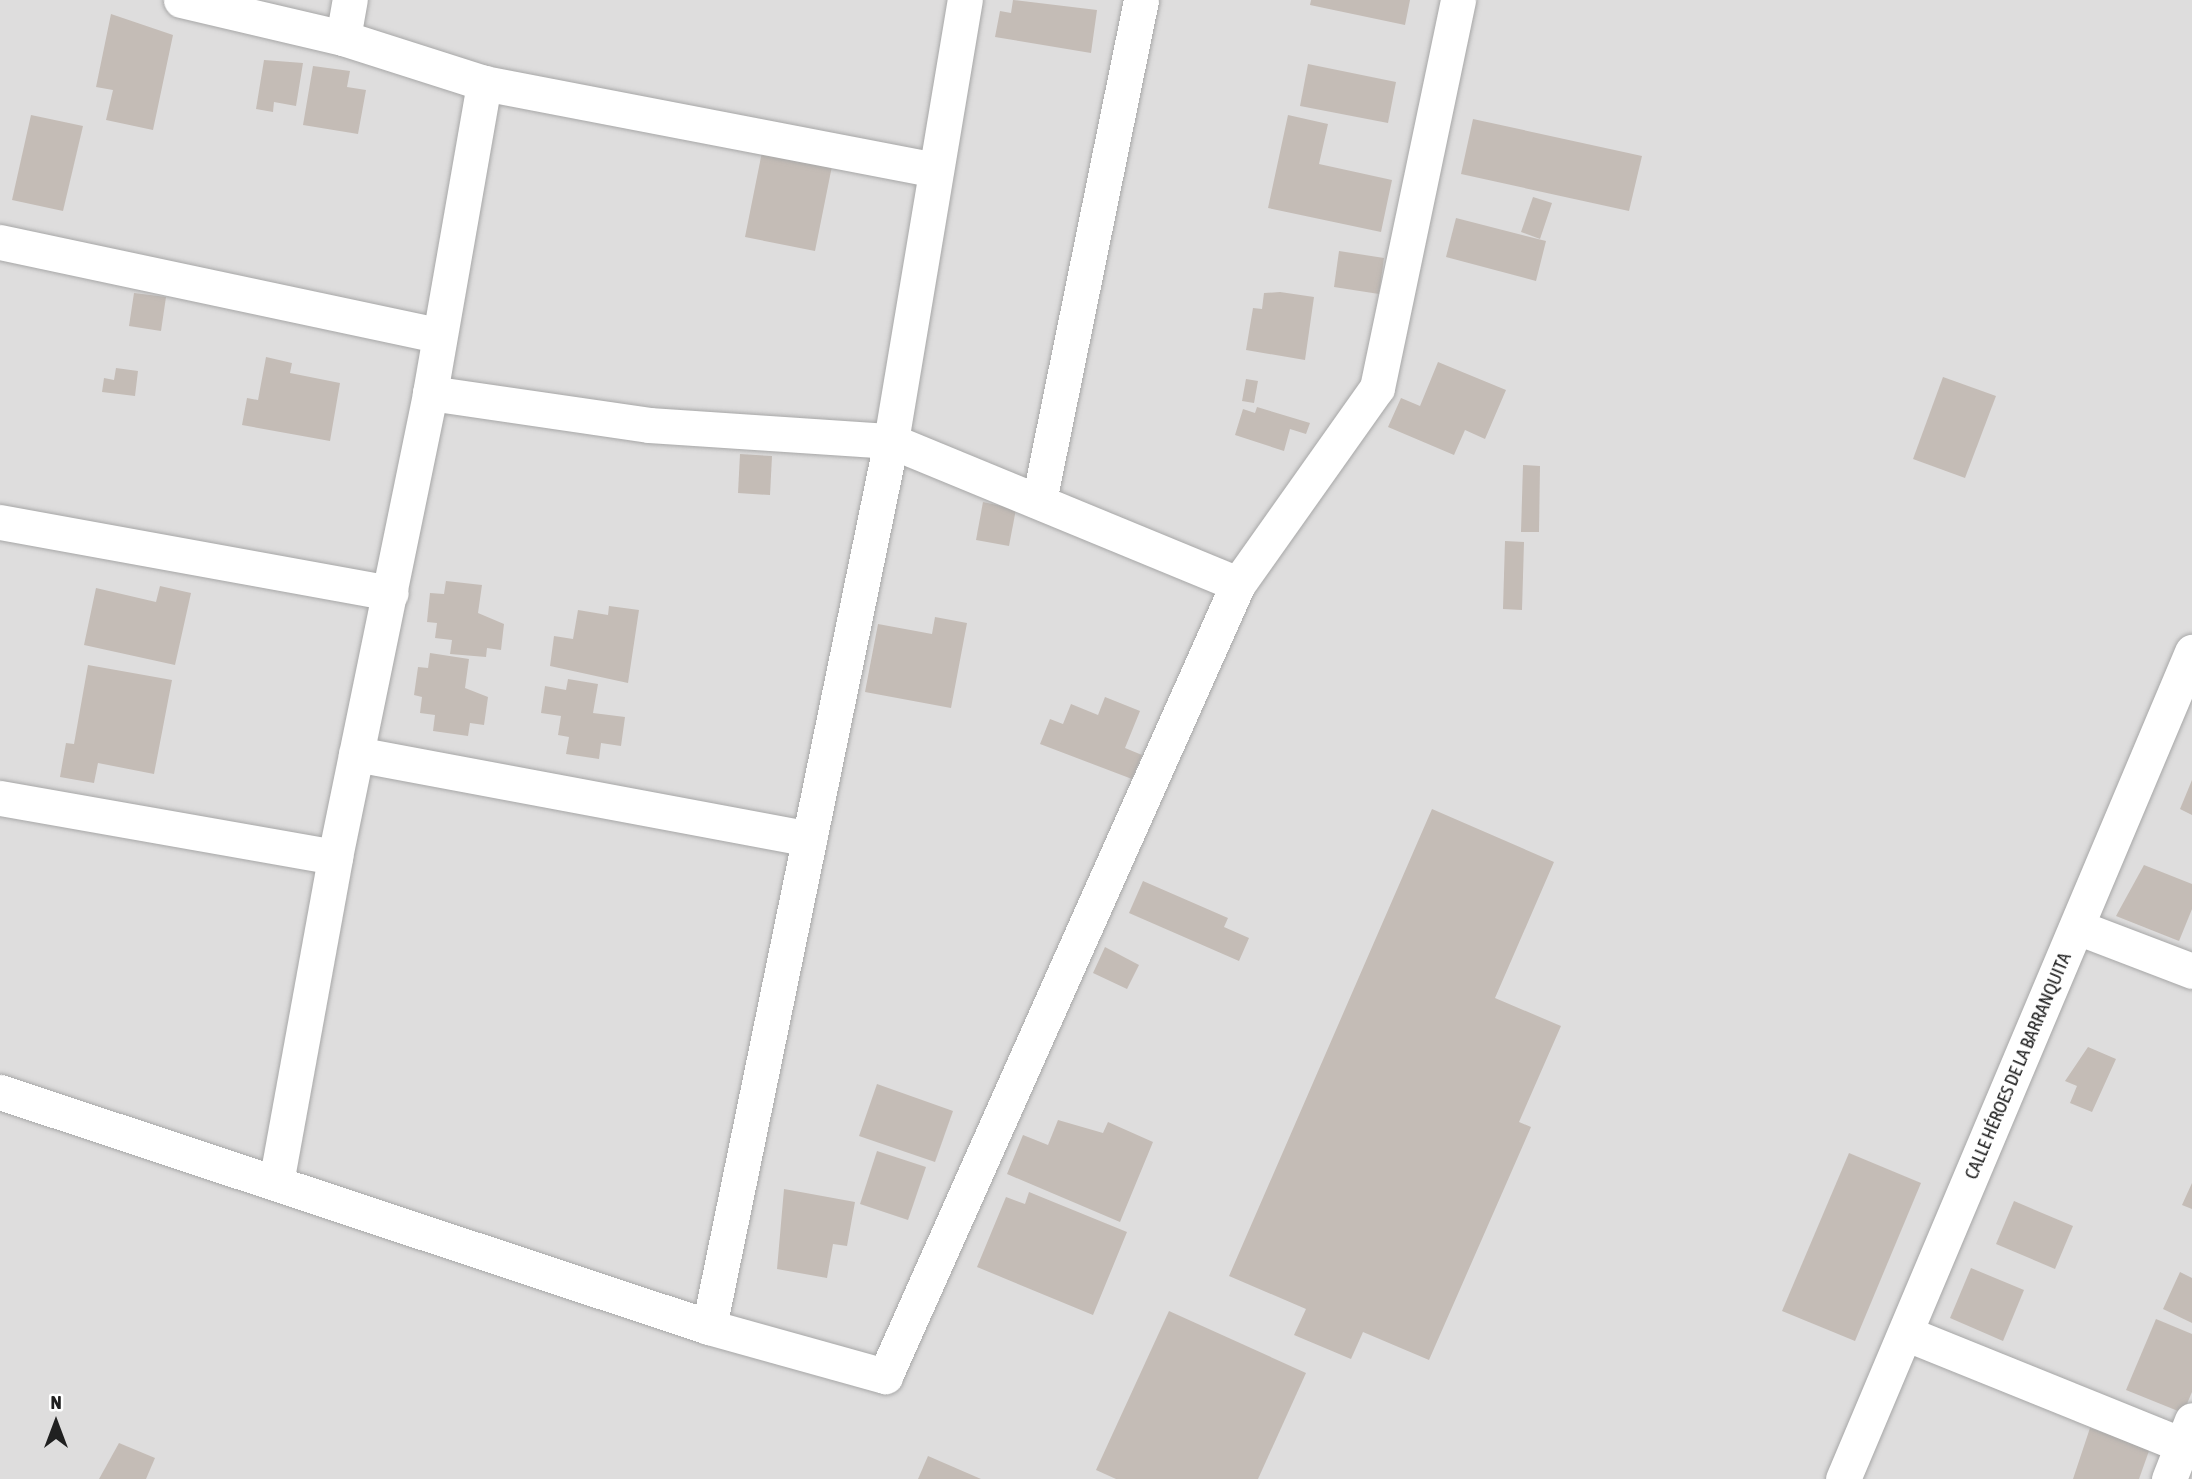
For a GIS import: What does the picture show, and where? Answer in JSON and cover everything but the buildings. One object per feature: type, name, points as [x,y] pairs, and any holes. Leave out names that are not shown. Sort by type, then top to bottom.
[{"type":"street","points":[[181,0],[342,38],[484,83],[934,170]]},
{"type":"street","points":[[342,38],[350,0]]},
{"type":"street","points":[[709,1327],[891,441],[934,170],[965,0]]},
{"type":"street","points":[[1039,500],[1141,0]]},
{"type":"street","points":[[0,1092],[709,1327],[885,1376],[1238,584],[1377,388],[1458,0]]},
{"type":"street","points":[[276,1183],[335,857],[430,393],[436,334],[484,83]]},
{"type":"street","points":[[0,243],[436,334]]},
{"type":"street","points":[[430,393],[649,425],[891,441],[1238,584]]},
{"type":"street","points":[[0,523],[391,593]]},
{"type":"street","name":"CALLE HÉROES DE LA BARRANQUITA","points":[[1843,1479],[2192,652]]},
{"type":"street","points":[[356,754],[809,839]]},
{"type":"street","points":[[0,798],[335,857]]},
{"type":"street","points":[[2077,926],[2192,971]]},
{"type":"street","points":[[1905,1333],[2188,1438],[2169,1479]]},
{"type":"shaded area","points":[[0,0],[2192,0],[2192,1479],[0,1479]]}]
